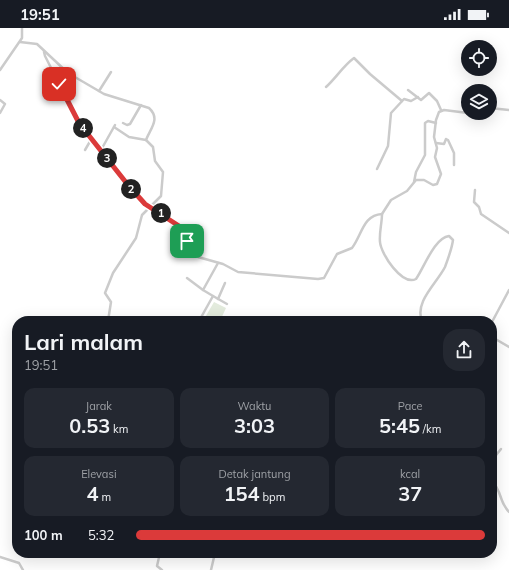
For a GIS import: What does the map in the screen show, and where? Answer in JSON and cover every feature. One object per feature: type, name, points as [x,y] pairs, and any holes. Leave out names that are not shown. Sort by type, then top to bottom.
[{"type":"street","points":[[0,70],[20,42],[23,34],[22,28]]},
{"type":"street","points":[[20,42],[38,44],[44,52],[78,121],[142,202],[179,226],[198,257],[245,273],[322,279],[337,254],[352,248],[366,221],[374,215],[382,214]]},
{"type":"street","points":[[44,52],[56,60],[68,73],[99,91],[115,98],[149,108],[155,119],[146,140]]},
{"type":"street","points":[[326,87],[345,65],[354,58],[370,74],[402,100],[411,100],[418,97]]},
{"type":"street","points":[[99,91],[111,72]]},
{"type":"street","points":[[408,90],[422,99],[429,93],[437,101],[441,110],[436,122],[434,137],[437,154],[434,156],[440,174],[439,182],[434,186],[424,180],[418,179],[407,191],[391,200],[382,214],[380,244],[389,261],[399,275],[408,280],[416,279],[432,251],[446,237],[449,236],[453,240],[445,266],[426,295],[421,316]]},
{"type":"street","points":[[0,100],[5,104],[0,112]]},
{"type":"street","points":[[377,169],[388,146],[391,113],[396,109],[402,100]]},
{"type":"street","points":[[123,123],[130,124],[141,105]]},
{"type":"street","points":[[497,109],[509,110]]},
{"type":"street","points":[[441,110],[461,112]]},
{"type":"street","points":[[413,184],[416,172],[424,155],[425,123],[428,121],[436,122]]},
{"type":"street","points":[[101,149],[115,126],[129,137],[146,140],[153,147],[156,161],[163,172],[160,198],[142,215],[136,238],[113,273],[106,287],[105,293],[111,302],[109,316]]},
{"type":"street","points":[[85,150],[92,138]]},
{"type":"street","points":[[436,143],[444,144],[446,140],[448,140],[454,153],[454,165]]},
{"type":"street","points":[[475,190],[474,202],[479,207],[481,214],[509,233]]},
{"type":"street","points":[[203,290],[218,263]]},
{"type":"street","points":[[187,278],[203,290],[227,304]]},
{"type":"street","points":[[218,299],[225,283]]},
{"type":"street","points":[[495,316],[509,290]]},
{"type":"street","points":[[202,316],[213,296]]},
{"type":"street","points":[[497,340],[509,347]]},
{"type":"street","points":[[497,454],[501,449]]},
{"type":"street","points":[[497,487],[500,490],[502,504],[509,512]]},
{"type":"street","points":[[0,557],[18,563],[23,570]]},
{"type":"street","points":[[159,558],[157,566],[162,570]]},
{"type":"street","points":[[211,570],[214,558]]},
{"type":"shaded area","points":[[214,302],[226,308],[222,316],[206,316]]},
{"type":"route","points":[[59,84],[79,123],[128,185],[142,202],[179,226],[187,241]]}]
